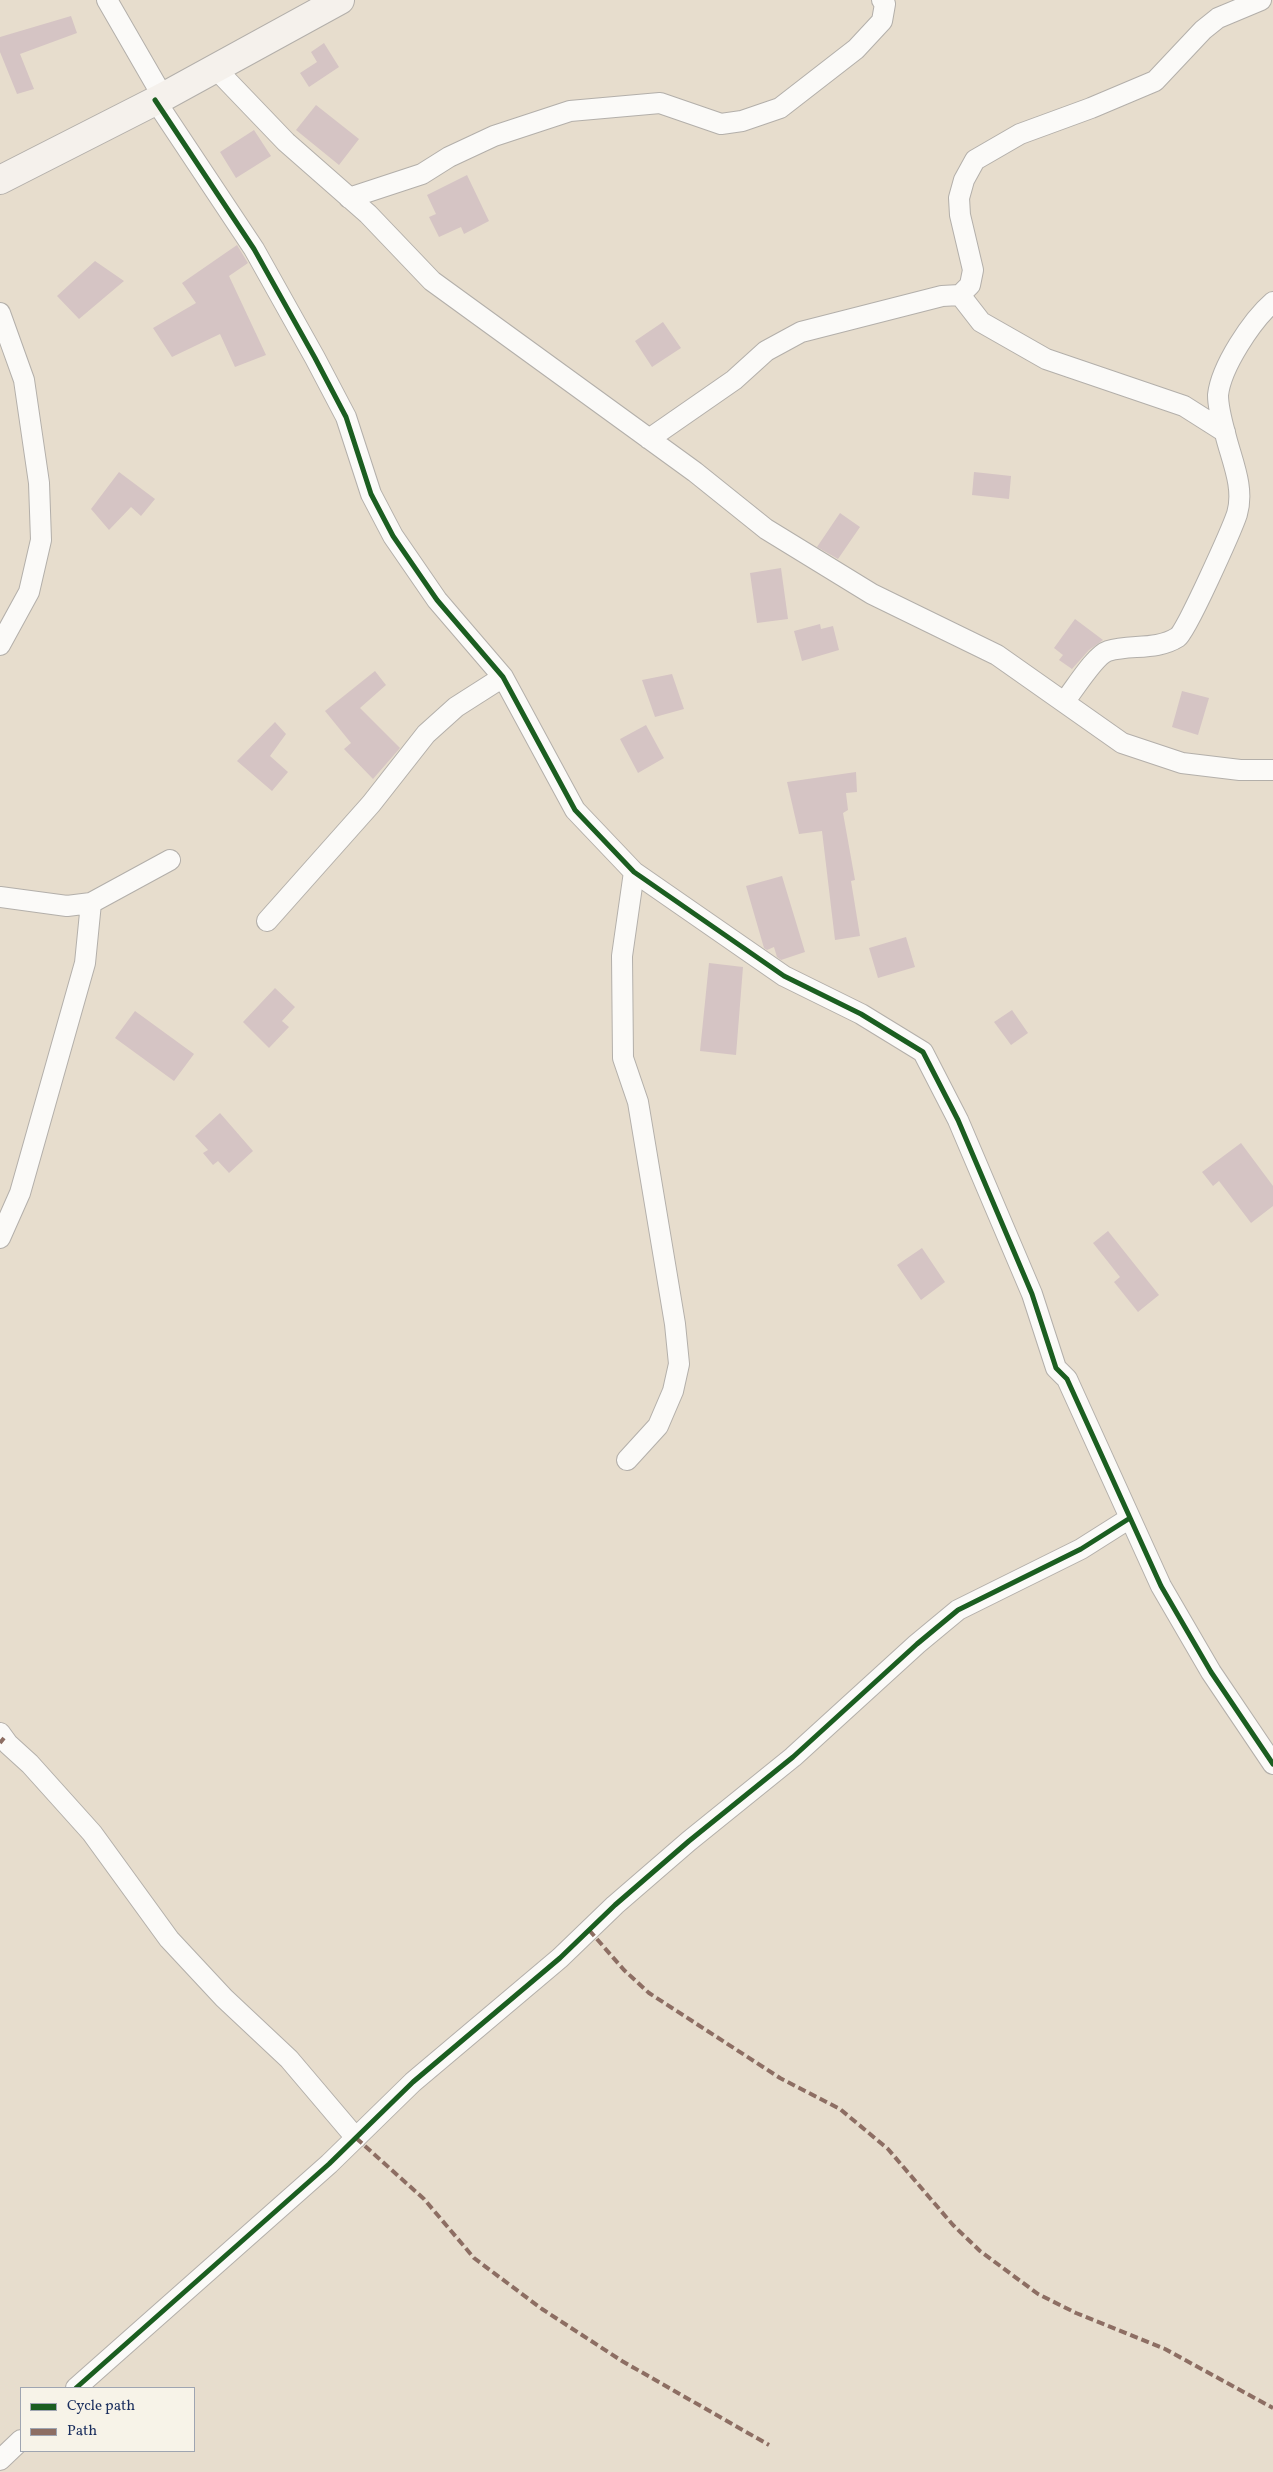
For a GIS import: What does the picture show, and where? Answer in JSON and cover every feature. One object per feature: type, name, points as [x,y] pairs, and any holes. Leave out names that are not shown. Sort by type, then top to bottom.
[{"type":"main road","points":[[0,180],[159,99],[340,0]]},
{"type":"street","points":[[107,0],[159,99],[254,249],[316,358],[346,418],[371,494],[393,536],[438,600],[502,677],[575,810],[634,872],[784,976],[861,1014],[922,1052],[958,1120],[1032,1294],[1056,1368],[1067,1379],[1161,1586],[1211,1672],[1273,1764]]},
{"type":"street","points":[[350,198],[422,174],[448,158],[494,136],[570,112],[660,103],[721,124],[742,121],[780,108],[856,49],[882,21],[885,4],[882,0]]},
{"type":"street","points":[[649,439],[734,380],[766,351],[801,332],[942,296],[960,295],[970,285],[973,270],[960,215],[959,198],[964,180],[974,160],[1020,134],[1091,108],[1155,80],[1203,30],[1218,18],[1261,0]]},
{"type":"street","points":[[215,68],[286,142],[350,198],[432,281],[649,439],[766,529],[872,594],[997,655],[1122,743],[1182,763],[1240,770],[1273,770]]},
{"type":"street","points":[[960,295],[981,322],[1046,359],[1184,406],[1224,432]]},
{"type":"street","points":[[1064,702],[1096,659],[1108,651],[1161,645],[1180,636],[1218,558],[1237,513],[1237,475],[1224,432],[1218,395],[1230,361],[1258,315],[1273,302]]},
{"type":"street","points":[[0,313],[24,380],[39,483],[41,540],[29,592],[0,645]]},
{"type":"street","points":[[267,921],[371,804],[426,734],[456,707],[502,677]]},
{"type":"street","points":[[0,897],[66,906],[91,903],[170,860]]},
{"type":"street","points":[[627,1460],[658,1426],[673,1391],[679,1364],[675,1324],[638,1102],[623,1058],[622,956],[634,872]]},
{"type":"street","points":[[0,1238],[20,1193],[82,972],[91,903]]},
{"type":"street","points":[[77,2387],[356,2138],[413,2082],[560,1958],[615,1905],[682,1847],[793,1758],[916,1644],[958,1610],[1081,1549],[1130,1518]]},
{"type":"street","points":[[0,1733],[8,1744],[30,1764],[92,1833],[169,1940],[224,1998],[289,2058],[356,2138]]},
{"type":"street","points":[[0,2460],[20,2441]]},
{"type":"building","points":[[71,16],[77,33],[20,54],[34,89],[17,94],[0,52],[0,37]]},
{"type":"building","points":[[324,43],[339,67],[309,87],[300,73],[317,62],[311,52]]},
{"type":"building","points":[[316,105],[359,139],[339,165],[296,130]]},
{"type":"building","points":[[254,130],[271,156],[236,178],[220,152]]},
{"type":"building","points":[[467,175],[489,221],[464,234],[461,227],[439,237],[429,217],[436,214],[427,195]]},
{"type":"building","points":[[237,245],[248,263],[229,276],[266,355],[235,367],[220,334],[172,357],[153,328],[196,303],[182,283]]},
{"type":"building","points":[[95,261],[124,281],[79,319],[57,296]]},
{"type":"building","points":[[663,322],[681,348],[652,367],[635,341]]},
{"type":"building","points":[[119,472],[155,499],[141,516],[131,507],[109,530],[91,509]]},
{"type":"building","points":[[974,472],[1011,476],[1009,499],[972,495]]},
{"type":"building","points":[[840,513],[860,527],[838,559],[817,547]]},
{"type":"building","points":[[781,568],[788,619],[757,623],[750,573]]},
{"type":"building","points":[[1075,619],[1103,640],[1089,650],[1072,669],[1059,660],[1063,655],[1054,648]]},
{"type":"building","points":[[820,624],[821,629],[833,626],[839,650],[802,661],[794,631]]},
{"type":"building","points":[[375,671],[386,685],[360,708],[400,748],[373,779],[344,749],[351,743],[325,711]]},
{"type":"building","points":[[672,674],[684,709],[655,717],[642,680]]},
{"type":"building","points":[[1182,691],[1209,698],[1198,735],[1172,727]]},
{"type":"building","points":[[275,722],[286,734],[270,756],[288,772],[272,791],[237,761]]},
{"type":"building","points":[[646,725],[664,758],[638,773],[620,739]]},
{"type":"building","points":[[856,772],[857,792],[846,793],[848,810],[843,813],[855,880],[851,881],[860,936],[835,940],[822,831],[799,834],[787,782]]},
{"type":"building","points":[[782,876],[805,952],[781,960],[777,957],[774,947],[767,950],[764,948],[746,886]]},
{"type":"building","points":[[906,937],[915,967],[878,978],[869,948]]},
{"type":"building","points":[[709,963],[743,967],[736,1055],[700,1051]]},
{"type":"building","points":[[275,988],[295,1007],[282,1021],[289,1027],[269,1048],[243,1022]]},
{"type":"building","points":[[1012,1010],[1028,1033],[1011,1045],[994,1022]]},
{"type":"building","points":[[135,1011],[194,1054],[174,1081],[115,1038]]},
{"type":"building","points":[[220,1113],[253,1151],[229,1173],[218,1161],[213,1165],[203,1153],[208,1150],[195,1136]]},
{"type":"building","points":[[1241,1143],[1273,1186],[1273,1206],[1251,1223],[1219,1181],[1213,1186],[1202,1172]]},
{"type":"building","points":[[1108,1231],[1159,1295],[1138,1312],[1114,1282],[1120,1277],[1093,1243]]},
{"type":"building","points":[[922,1248],[945,1282],[921,1300],[897,1265]]},
{"type":"marked path","points":[[0,1743],[4,1738]]},
{"type":"marked path","points":[[589,1930],[624,1970],[649,1993],[780,2078],[840,2109],[888,2149],[953,2225],[980,2251],[1038,2294],[1076,2313],[1165,2349],[1273,2408]]},
{"type":"marked path","points":[[356,2138],[424,2199],[474,2258],[542,2309],[622,2361],[769,2445]]},
{"type":"cycle path","points":[[155,100],[254,249],[315,358],[346,417],[371,494],[393,536],[437,600],[503,677],[575,810],[634,872],[784,976],[861,1014],[923,1052],[958,1120],[1032,1294],[1056,1368],[1067,1379],[1161,1586],[1211,1672],[1273,1764]]},
{"type":"cycle path","points":[[77,2387],[329,2164],[413,2082],[560,1958],[615,1905],[689,1841],[793,1757],[917,1644],[958,1610],[1081,1549],[1130,1518]]}]
